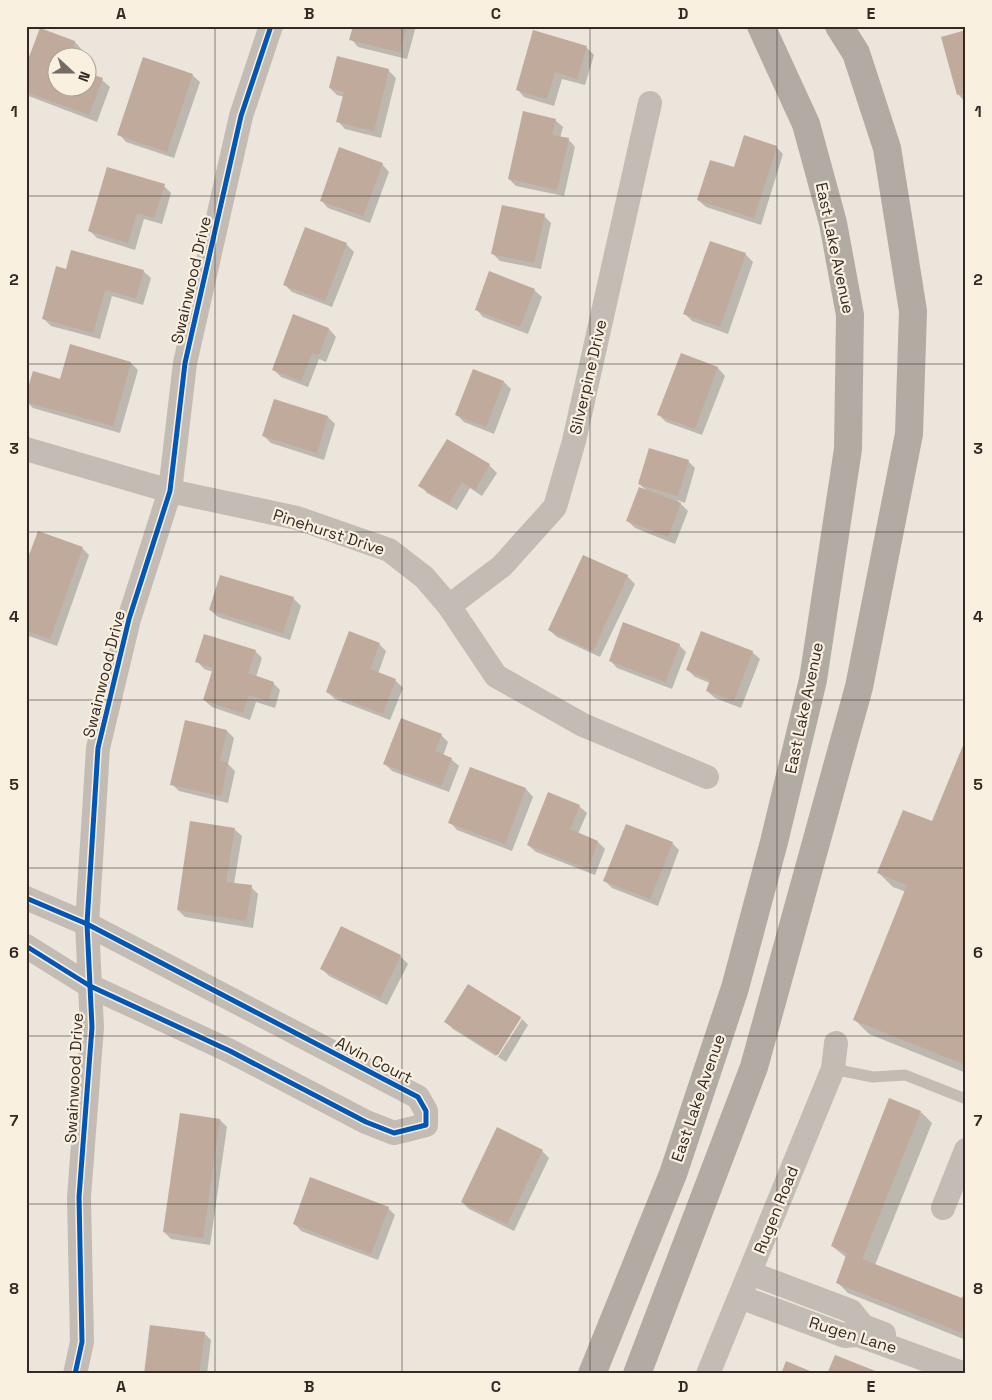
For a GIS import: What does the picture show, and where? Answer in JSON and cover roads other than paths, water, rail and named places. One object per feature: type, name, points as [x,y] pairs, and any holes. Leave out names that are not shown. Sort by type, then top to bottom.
[{"type":"main road","name":"East Lake Avenue","points":[[592,1374],[673,1174],[735,988],[774,842],[813,680],[848,449],[850,315],[833,222],[806,124],[761,26]]},
{"type":"main road","points":[[637,1374],[754,1067],[859,687],[909,434],[913,311],[887,148],[856,53],[839,26]]},
{"type":"street","name":"Swainwood Drive","points":[[75,1374],[82,1342],[79,1197],[92,1026],[87,924],[98,748],[129,619],[170,491],[185,363],[241,116],[271,26]]},
{"type":"street","name":"Silverpine Drive","points":[[449,606],[502,566],[555,507],[574,441],[650,103]]},
{"type":"street","name":"Pinehurst Drive","points":[[26,449],[170,491],[297,518],[389,550],[424,577],[449,606],[496,676],[583,725],[707,777]]},
{"type":"street","name":"Alvin Court","points":[[26,898],[87,924],[418,1097],[426,1111],[426,1125],[394,1133],[373,1124],[230,1051],[90,986],[26,946]]},
{"type":"street","name":"Rugen Road","points":[[708,1374],[832,1069],[836,1043]]},
{"type":"street","points":[[943,1208],[966,1150]]},
{"type":"street","name":"Rugen Lane","points":[[750,1273],[851,1311],[863,1326],[966,1364]]},
{"type":"street","name":"Rugen Lane","points":[[740,1297],[845,1336],[858,1335],[966,1374]]},
{"type":"lane","points":[[832,1069],[873,1077],[904,1075],[966,1099]]}]
